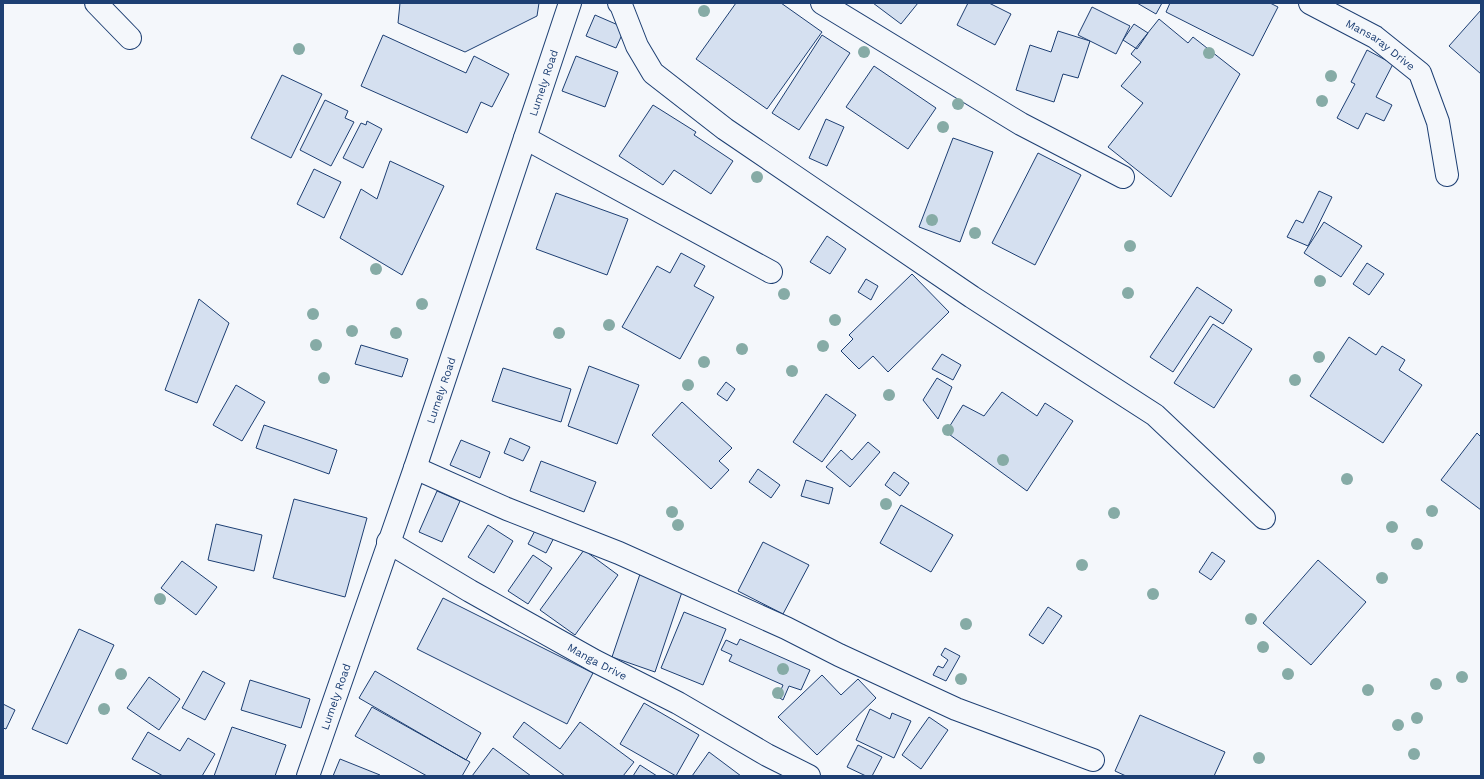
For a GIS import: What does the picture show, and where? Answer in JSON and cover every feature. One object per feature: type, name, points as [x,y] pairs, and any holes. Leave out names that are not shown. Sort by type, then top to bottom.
[{"type":"street","points":[[96,3],[130,38]]},
{"type":"street","name":"Lumely Road","points":[[308,776],[388,542],[415,468],[570,3]]},
{"type":"street","points":[[619,3],[637,46],[653,73],[725,129],[952,284],[1156,415],[1264,518]]},
{"type":"street","points":[[822,3],[1021,124],[1122,177]]},
{"type":"street","name":"Mansaray Drive","points":[[1310,3],[1375,37],[1420,73],[1438,122],[1447,174]]},
{"type":"street","points":[[525,138],[770,272]]},
{"type":"street","points":[[415,468],[508,509],[619,553],[779,625],[838,655],[956,709],[1093,760]]},
{"type":"street","name":"Manga Drive","points":[[388,542],[470,591],[595,662],[678,704],[767,755],[809,776]]},
{"type":"building","points":[[400,3],[539,3],[537,16],[465,52],[398,23]]},
{"type":"building","points":[[736,3],[781,3],[822,32],[767,109],[696,59]]},
{"type":"building","points":[[873,3],[918,3],[901,24]]},
{"type":"building","points":[[968,3],[989,3],[1011,14],[995,45],[957,25]]},
{"type":"building","points":[[1137,3],[1162,3],[1156,14]]},
{"type":"building","points":[[1170,3],[1270,3],[1278,7],[1253,56],[1166,12]]},
{"type":"building","points":[[1092,7],[1130,26],[1116,54],[1078,35]]},
{"type":"building","points":[[1481,10],[1481,74],[1449,46]]},
{"type":"building","points":[[595,15],[625,28],[616,48],[586,36]]},
{"type":"building","points":[[1159,19],[1188,43],[1193,37],[1240,74],[1171,197],[1108,147],[1143,103],[1121,86],[1141,62],[1131,54]]},
{"type":"building","points":[[1134,24],[1148,33],[1137,49],[1123,40]]},
{"type":"building","points":[[1058,31],[1090,41],[1078,78],[1063,74],[1054,102],[1016,90],[1030,45],[1051,52]]},
{"type":"building","points":[[383,35],[466,73],[474,56],[509,74],[492,107],[481,102],[467,133],[361,86]]},
{"type":"building","points":[[822,35],[850,53],[799,130],[772,113]]},
{"type":"building","points":[[1367,50],[1393,64],[1376,97],[1392,105],[1384,121],[1366,113],[1358,129],[1337,118],[1355,84],[1351,82]]},
{"type":"building","points":[[576,56],[618,72],[605,107],[562,91]]},
{"type":"building","points":[[874,66],[936,108],[908,149],[846,107]]},
{"type":"building","points":[[282,75],[322,94],[291,158],[251,138]]},
{"type":"building","points":[[325,100],[348,111],[345,118],[354,122],[331,166],[300,150]]},
{"type":"building","points":[[653,105],[696,132],[694,135],[733,161],[711,194],[674,170],[663,185],[619,156]]},
{"type":"building","points":[[826,119],[844,127],[827,166],[809,158]]},
{"type":"building","points":[[367,121],[382,129],[363,168],[343,158],[361,123],[366,125]]},
{"type":"building","points":[[953,138],[993,152],[960,242],[919,227]]},
{"type":"building","points":[[1038,153],[1081,175],[1035,265],[992,243]]},
{"type":"building","points":[[390,161],[444,186],[402,275],[340,238],[361,189],[377,199]]},
{"type":"building","points":[[314,169],[341,182],[324,218],[297,204]]},
{"type":"building","points":[[1319,191],[1332,197],[1308,246],[1287,237],[1296,220],[1303,223]]},
{"type":"building","points":[[556,193],[628,219],[607,275],[536,249]]},
{"type":"building","points":[[1324,222],[1362,246],[1341,277],[1304,253]]},
{"type":"building","points":[[827,236],[846,249],[830,274],[810,262]]},
{"type":"building","points":[[681,253],[705,266],[694,286],[714,297],[680,359],[622,327],[657,266],[670,273]]},
{"type":"building","points":[[1367,263],[1384,274],[1369,295],[1353,284]]},
{"type":"building","points":[[912,274],[949,312],[888,372],[873,356],[859,369],[841,351],[853,339],[849,335]]},
{"type":"building","points":[[866,279],[878,286],[871,300],[858,292]]},
{"type":"building","points":[[1197,287],[1232,310],[1223,324],[1210,316],[1173,372],[1150,357]]},
{"type":"building","points":[[199,299],[229,323],[197,403],[165,390]]},
{"type":"building","points":[[1213,324],[1252,349],[1214,408],[1174,383]]},
{"type":"building","points":[[1349,337],[1376,355],[1382,346],[1405,360],[1399,370],[1422,385],[1383,443],[1310,396]]},
{"type":"building","points":[[361,345],[408,359],[402,377],[355,364]]},
{"type":"building","points":[[942,354],[961,365],[953,380],[932,369]]},
{"type":"building","points":[[589,366],[639,385],[617,444],[568,426]]},
{"type":"building","points":[[503,368],[571,389],[561,422],[492,401]]},
{"type":"building","points":[[937,378],[952,387],[938,419],[923,400]]},
{"type":"building","points":[[726,382],[735,389],[727,401],[717,394]]},
{"type":"building","points":[[236,385],[265,402],[242,441],[213,425]]},
{"type":"building","points":[[1002,392],[1037,416],[1045,403],[1073,421],[1027,491],[946,432],[963,405],[984,416]]},
{"type":"building","points":[[826,394],[856,415],[822,462],[793,442]]},
{"type":"building","points":[[682,402],[732,448],[719,461],[729,470],[711,489],[652,435]]},
{"type":"building","points":[[264,425],[337,450],[329,474],[256,448]]},
{"type":"building","points":[[1477,433],[1481,437],[1481,510],[1441,480]]},
{"type":"building","points":[[510,438],[530,447],[523,461],[504,453]]},
{"type":"building","points":[[461,440],[490,452],[480,478],[450,465]]},
{"type":"building","points":[[868,442],[880,452],[850,487],[826,467],[841,450],[852,460]]},
{"type":"building","points":[[541,461],[596,482],[584,512],[530,491]]},
{"type":"building","points":[[758,469],[780,485],[771,498],[749,482]]},
{"type":"building","points":[[894,472],[909,483],[900,496],[885,485]]},
{"type":"building","points":[[806,480],[833,488],[829,504],[801,496]]},
{"type":"building","points":[[437,491],[460,501],[442,542],[419,532]]},
{"type":"building","points":[[294,499],[367,518],[345,597],[273,578]]},
{"type":"building","points":[[901,505],[953,535],[931,572],[880,543]]},
{"type":"building","points":[[216,524],[262,535],[254,571],[208,560]]},
{"type":"building","points":[[488,525],[513,541],[494,573],[468,557]]},
{"type":"building","points":[[538,525],[556,534],[546,553],[528,544]]},
{"type":"building","points":[[763,542],[809,565],[783,614],[738,591]]},
{"type":"building","points":[[584,550],[618,575],[575,635],[540,610]]},
{"type":"building","points":[[1212,552],[1225,561],[1211,580],[1199,572]]},
{"type":"building","points":[[533,555],[552,568],[528,604],[508,591]]},
{"type":"building","points":[[1318,560],[1366,602],[1311,665],[1263,623]]},
{"type":"building","points":[[182,561],[217,587],[196,615],[161,588]]},
{"type":"building","points":[[640,574],[683,589],[655,672],[612,657]]},
{"type":"building","points":[[443,598],[593,673],[567,724],[417,649]]},
{"type":"building","points":[[1048,607],[1062,616],[1043,644],[1029,635]]},
{"type":"building","points":[[684,612],[726,629],[703,685],[661,668]]},
{"type":"building","points":[[79,629],[114,645],[67,744],[32,729]]},
{"type":"building","points":[[740,639],[810,670],[801,690],[789,686],[783,700],[778,697],[783,685],[729,661],[732,655],[721,650],[726,640],[737,645]]},
{"type":"building","points":[[945,648],[960,656],[946,681],[933,675],[938,666],[943,668],[948,660],[941,655]]},
{"type":"building","points":[[203,671],[225,683],[205,720],[182,708]]},
{"type":"building","points":[[375,671],[481,733],[466,760],[359,698]]},
{"type":"building","points":[[822,675],[841,695],[858,679],[876,698],[817,755],[778,717]]},
{"type":"building","points":[[149,677],[180,699],[159,730],[127,708]]},
{"type":"building","points":[[250,680],[310,699],[301,728],[241,710]]},
{"type":"building","points":[[644,703],[699,735],[676,776],[620,744]]},
{"type":"building","points":[[3,704],[15,710],[6,729],[3,728]]},
{"type":"building","points":[[372,707],[470,762],[462,776],[427,776],[355,736]]},
{"type":"building","points":[[870,709],[890,719],[892,713],[911,721],[894,758],[856,740]]},
{"type":"building","points":[[1140,715],[1225,752],[1214,776],[1126,776],[1115,771]]},
{"type":"building","points":[[929,717],[948,730],[921,769],[902,755]]},
{"type":"building","points":[[524,722],[560,749],[580,722],[634,762],[623,776],[565,776],[513,737]]},
{"type":"building","points":[[232,727],[286,745],[275,776],[214,776]]},
{"type":"building","points":[[148,732],[180,751],[188,738],[215,754],[202,776],[163,776],[132,759]]},
{"type":"building","points":[[858,745],[882,757],[872,776],[866,776],[847,767]]},
{"type":"building","points":[[493,748],[531,776],[472,776]]},
{"type":"building","points":[[709,752],[741,776],[692,776]]},
{"type":"building","points":[[340,759],[380,775],[380,776],[333,776]]},
{"type":"building","points":[[640,765],[657,776],[633,776]]}]
